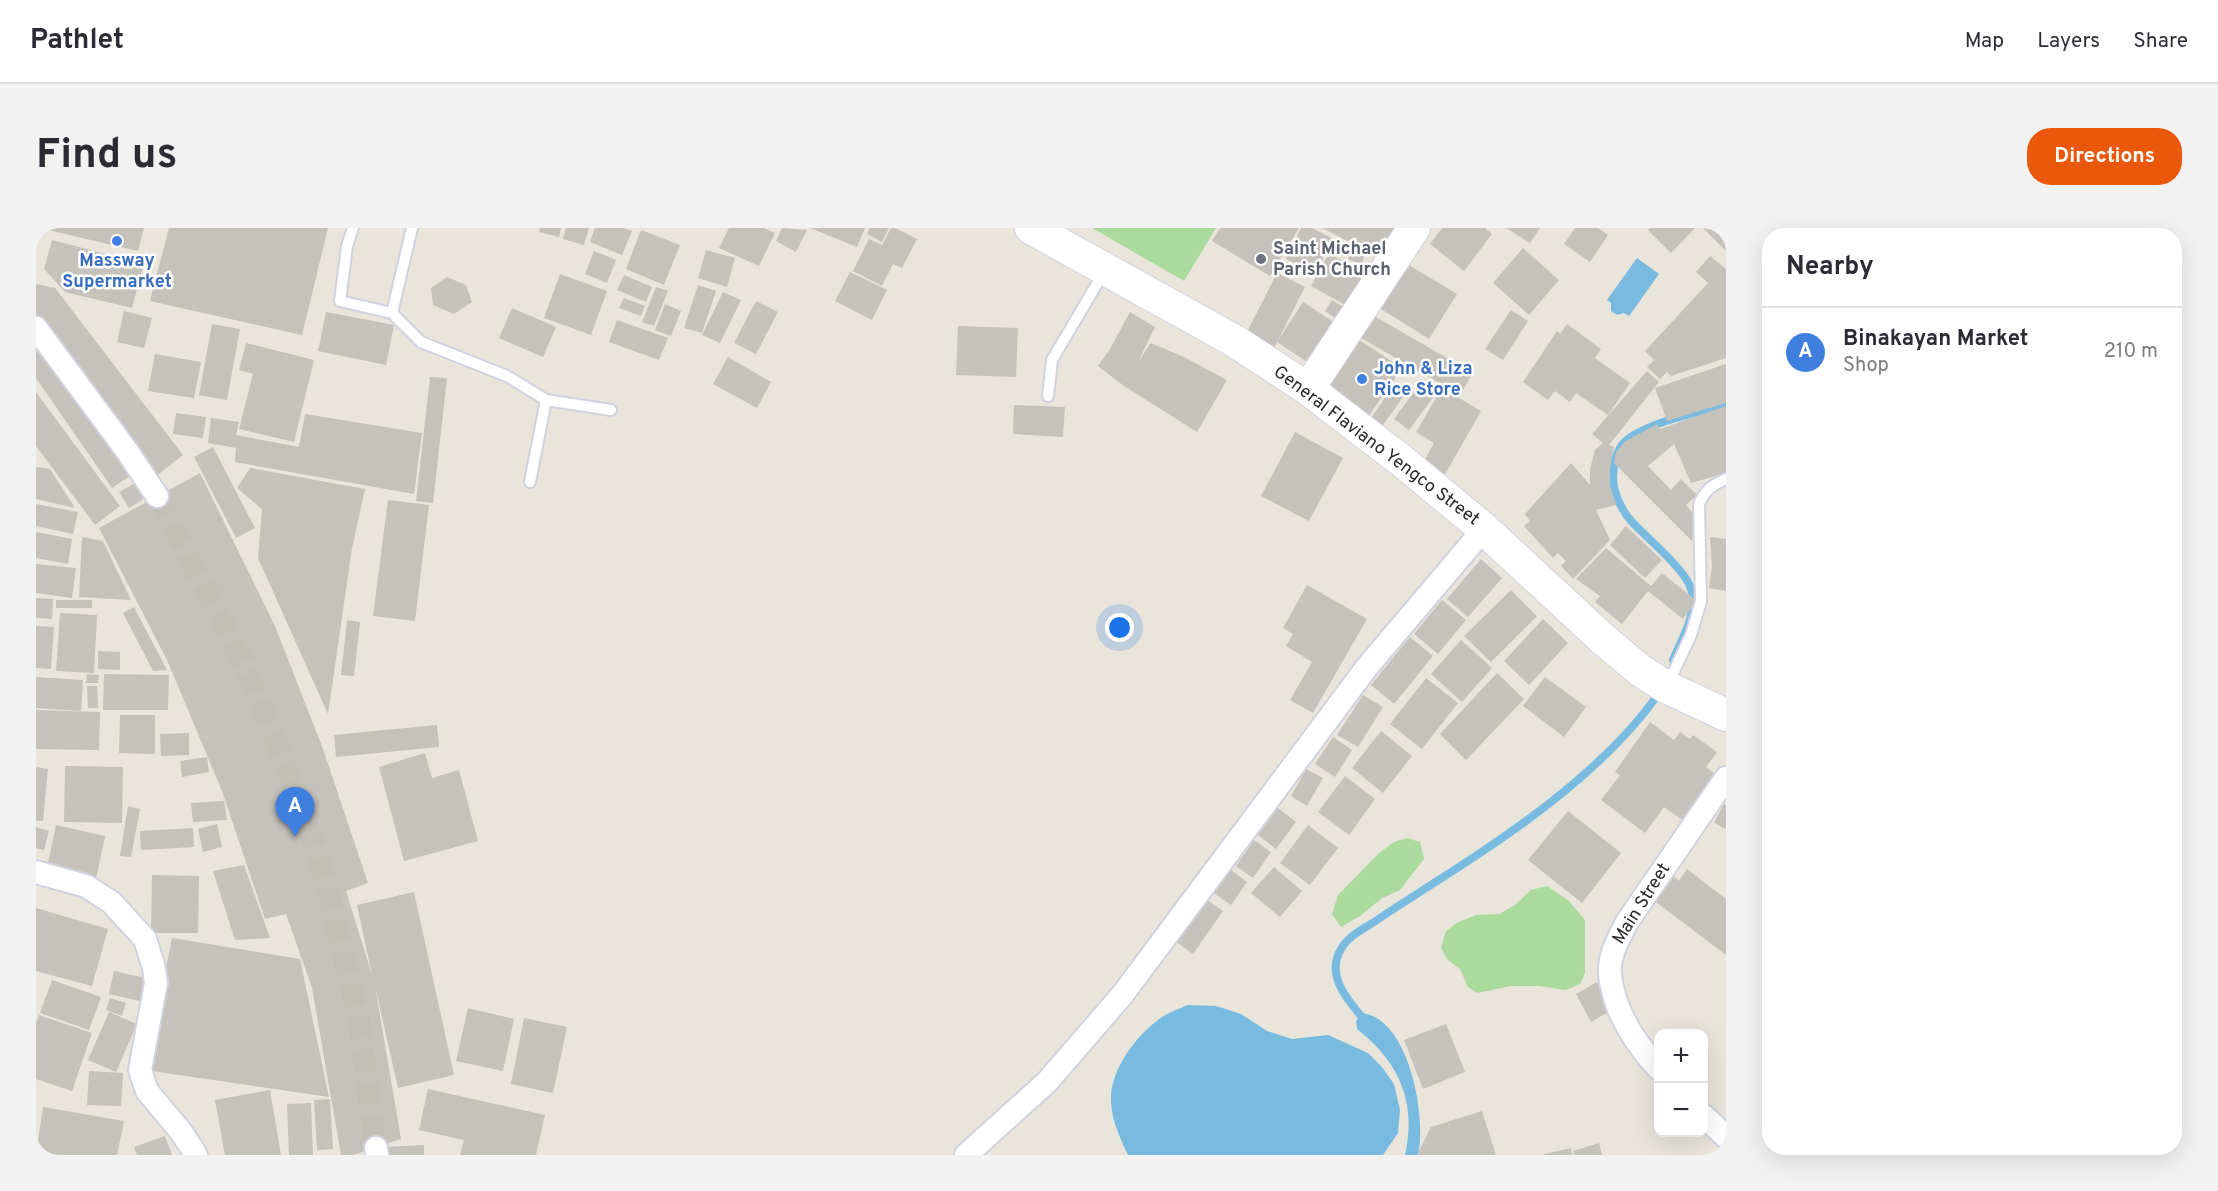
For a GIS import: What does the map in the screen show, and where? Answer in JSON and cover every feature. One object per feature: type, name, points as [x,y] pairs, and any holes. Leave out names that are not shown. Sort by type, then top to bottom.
[{"type":"main road","name":"General Flaviano Yengco Street","points":[[1031,228],[1233,340],[1308,389],[1484,528],[1604,640],[1641,671],[1666,687],[1726,715]]},
{"type":"main road","points":[[1308,389],[1414,228]]},
{"type":"street","points":[[36,328],[127,451],[157,496]]},
{"type":"street","points":[[966,1155],[1047,1082],[1123,994],[1367,667],[1484,528]]},
{"type":"street","name":"Main Street","points":[[1654,1062],[1630,1034],[1618,1002],[1610,973],[1614,948],[1627,922],[1726,778]]},
{"type":"street","points":[[36,872],[86,886],[111,902],[145,939],[156,983],[140,1070],[147,1091],[182,1133],[196,1155]]},
{"type":"street","points":[[1708,1120],[1726,1137]]},
{"type":"lane","points":[[353,228],[347,246],[340,301],[393,313],[421,342],[507,376],[546,400],[611,410]]},
{"type":"lane","points":[[393,313],[412,228]]},
{"type":"lane","points":[[1048,396],[1052,360],[1105,269]]},
{"type":"lane","points":[[530,482],[546,400]]},
{"type":"lane","points":[[1666,687],[1691,635],[1701,601],[1699,504],[1703,493],[1712,485],[1726,479]]},
{"type":"green space","points":[[1092,228],[1216,228],[1184,281]]},
{"type":"green space","points":[[1407,838],[1420,842],[1424,859],[1400,890],[1382,898],[1360,916],[1341,927],[1332,914],[1338,895],[1379,853],[1394,842]]},
{"type":"green space","points":[[1547,886],[1568,900],[1585,920],[1585,973],[1580,984],[1566,990],[1539,986],[1511,986],[1477,993],[1468,987],[1460,969],[1448,960],[1441,948],[1446,931],[1458,922],[1477,915],[1499,914],[1515,905],[1531,890]]},
{"type":"water","points":[[1637,258],[1659,274],[1629,316],[1624,313],[1617,315],[1611,311],[1611,303],[1607,300]]},
{"type":"water","points":[[1187,1005],[1216,1006],[1241,1014],[1267,1031],[1292,1039],[1328,1035],[1368,1053],[1394,1084],[1400,1110],[1398,1133],[1383,1155],[1128,1155],[1113,1116],[1111,1102],[1114,1079],[1125,1056],[1149,1027],[1168,1013]]},
{"type":"water","points":[[1362,1013],[1378,1019],[1392,1032],[1403,1050],[1417,1095],[1420,1117],[1418,1155],[1405,1155],[1408,1118],[1401,1084],[1384,1055],[1357,1029],[1356,1021]]},
{"type":"building","name":"Massway Supermarket","points":[[48,228],[144,228],[138,251],[48,230]]},
{"type":"building","points":[[169,228],[328,228],[302,335],[150,301]]},
{"type":"building","points":[[540,228],[561,228],[559,237],[539,232]]},
{"type":"building","points":[[566,228],[589,228],[584,245],[563,239]]},
{"type":"building","points":[[595,228],[623,228],[632,231],[622,255],[590,242]]},
{"type":"building","points":[[729,228],[764,228],[775,233],[759,266],[719,248]]},
{"type":"building","points":[[782,228],[807,230],[796,252],[776,241]]},
{"type":"building","points":[[810,228],[865,228],[857,247]]},
{"type":"building","points":[[870,228],[889,228],[882,242],[867,234]]},
{"type":"building","points":[[891,228],[917,239],[902,268],[893,264],[882,286],[853,271],[869,239],[882,245]]},
{"type":"building","name":"Saint Michael Parish Church","points":[[1220,228],[1299,228],[1270,276],[1212,241]]},
{"type":"building","points":[[1301,228],[1312,228],[1333,239],[1315,274],[1286,259]]},
{"type":"building","points":[[1322,228],[1394,228],[1379,257]]},
{"type":"building","points":[[1442,228],[1485,228],[1492,234],[1464,271],[1430,244]]},
{"type":"building","points":[[1506,228],[1540,228],[1530,243]]},
{"type":"building","points":[[1575,228],[1598,228],[1608,235],[1590,262],[1564,244]]},
{"type":"building","points":[[1650,228],[1695,228],[1671,253],[1648,230]]},
{"type":"building","points":[[1703,228],[1726,228],[1726,251]]},
{"type":"building","points":[[641,230],[680,245],[664,285],[626,269]]},
{"type":"building","points":[[52,240],[144,264],[132,308],[65,292],[44,269]]},
{"type":"building","points":[[1523,248],[1559,280],[1529,315],[1493,283]]},
{"type":"building","points":[[706,250],[735,258],[727,287],[698,278]]},
{"type":"building","points":[[594,251],[616,260],[607,283],[585,274]]},
{"type":"building","points":[[1352,251],[1364,257],[1361,265],[1348,259]]},
{"type":"building","points":[[1329,253],[1367,274],[1349,307],[1311,286]]},
{"type":"building","points":[[1710,256],[1726,269],[1726,358],[1671,376],[1667,372],[1660,379],[1647,367],[1654,360],[1645,351],[1708,283],[1696,272]]},
{"type":"building","points":[[1409,265],[1457,294],[1429,339],[1381,309]]},
{"type":"building","points":[[850,272],[887,290],[872,320],[835,301]]},
{"type":"building","points":[[1277,273],[1305,287],[1274,348],[1246,334]]},
{"type":"building","points":[[560,274],[607,291],[591,335],[544,318]]},
{"type":"building","points":[[624,275],[652,287],[646,302],[617,290]]},
{"type":"building","points":[[447,277],[466,285],[472,302],[454,314],[433,305],[431,288]]},
{"type":"building","points":[[36,284],[55,288],[183,455],[155,477],[36,323]]},
{"type":"building","points":[[698,285],[716,291],[702,333],[684,328]]},
{"type":"building","points":[[656,287],[668,291],[654,326],[642,322]]},
{"type":"building","points":[[723,292],[741,300],[720,343],[702,335]]},
{"type":"building","points":[[624,298],[645,306],[641,316],[619,308]]},
{"type":"building","points":[[1332,300],[1349,311],[1341,322],[1325,311]]},
{"type":"building","points":[[756,301],[778,312],[756,354],[734,343]]},
{"type":"building","points":[[1303,302],[1341,327],[1315,367],[1277,342]]},
{"type":"building","points":[[665,304],[681,311],[671,336],[655,330]]},
{"type":"building","points":[[512,308],[556,327],[543,357],[499,338]]},
{"type":"building","points":[[1511,310],[1528,321],[1503,360],[1485,349]]},
{"type":"building","points":[[124,311],[152,318],[144,348],[117,342]]},
{"type":"building","points":[[326,312],[394,325],[386,365],[318,351]]},
{"type":"building","points":[[1130,312],[1155,327],[1138,362],[1151,343],[1184,357],[1227,380],[1197,432],[1124,386],[1098,366]]},
{"type":"building","points":[[1374,316],[1473,373],[1460,395],[1361,338]]},
{"type":"building","points":[[617,320],[668,338],[659,360],[609,342]]},
{"type":"building","points":[[212,324],[240,329],[227,400],[199,395]]},
{"type":"building","points":[[1567,324],[1601,349],[1595,358],[1630,383],[1608,415],[1576,393],[1570,402],[1555,391],[1548,400],[1523,382],[1557,331],[1560,334]]},
{"type":"building","points":[[958,326],[1018,328],[1016,377],[956,375]]},
{"type":"building","name":"John & Liza Rice Store","points":[[1358,339],[1402,368],[1366,420],[1323,390]]},
{"type":"building","points":[[246,343],[314,360],[294,442],[239,429],[253,374],[239,370]]},
{"type":"building","points":[[45,345],[134,473],[112,488],[36,378],[36,351]]},
{"type":"building","points":[[155,354],[201,362],[194,398],[148,391]]},
{"type":"building","points":[[728,357],[771,382],[757,408],[713,384]]},
{"type":"building","points":[[1726,364],[1726,403],[1667,421],[1655,388]]},
{"type":"building","points":[[1647,371],[1659,382],[1609,445],[1614,447],[1610,485],[1616,505],[1596,510],[1610,540],[1573,579],[1561,566],[1566,561],[1558,553],[1553,558],[1524,526],[1530,521],[1525,514],[1571,463],[1590,485],[1590,469],[1595,450],[1603,443],[1592,434]]},
{"type":"building","points":[[430,377],[447,378],[433,503],[416,501]]},
{"type":"building","points":[[1422,381],[1437,392],[1409,430],[1394,419]]},
{"type":"building","points":[[1442,388],[1481,411],[1443,478],[1422,465],[1434,443],[1416,432]]},
{"type":"building","points":[[1391,389],[1403,397],[1379,431],[1367,424]]},
{"type":"building","points":[[36,392],[120,506],[95,525],[36,446]]},
{"type":"building","points":[[1014,405],[1065,407],[1063,437],[1013,434]]},
{"type":"building","points":[[1726,406],[1726,473],[1691,483],[1674,444],[1648,466],[1671,490],[1681,479],[1697,495],[1686,505],[1695,516],[1692,541],[1614,463],[1616,453],[1624,442],[1657,424],[1660,429]]},
{"type":"building","points":[[176,413],[206,417],[203,438],[173,434]]},
{"type":"building","points":[[305,414],[422,433],[414,494],[235,462],[236,448],[208,443],[211,418],[239,422],[236,435],[299,447]]},
{"type":"building","points":[[1295,432],[1343,458],[1309,521],[1261,496]]},
{"type":"building","points":[[213,447],[255,528],[236,538],[194,457]]},
{"type":"building","points":[[36,467],[50,469],[75,508],[36,499]]},
{"type":"building","points":[[250,468],[365,489],[352,548],[328,714],[258,558],[262,509],[237,488]]},
{"type":"building","points":[[200,473],[275,626],[323,749],[368,883],[346,891],[372,975],[357,905],[414,892],[454,1075],[398,1088],[375,986],[401,1139],[353,1155],[341,1155],[312,988],[286,914],[265,919],[222,791],[167,660],[99,528]]},
{"type":"building","points":[[144,478],[153,493],[129,508],[119,492]]},
{"type":"building","points":[[388,500],[429,505],[415,621],[373,616]]},
{"type":"building","points":[[36,504],[78,512],[73,534],[36,526]]},
{"type":"building","points":[[1626,526],[1662,560],[1645,578],[1610,545]]},
{"type":"building","points":[[36,532],[72,539],[68,564],[36,558]]},
{"type":"building","points":[[82,537],[103,541],[131,600],[79,597]]},
{"type":"building","points":[[1710,537],[1726,539],[1726,591],[1709,588],[1712,566]]},
{"type":"building","points":[[1606,548],[1651,586],[1662,573],[1697,601],[1683,619],[1648,591],[1622,624],[1595,602],[1600,596],[1576,579]]},
{"type":"building","points":[[1481,559],[1502,578],[1468,617],[1447,599]]},
{"type":"building","points":[[36,564],[76,568],[72,598],[36,593]]},
{"type":"building","points":[[1307,585],[1367,619],[1313,713],[1290,700],[1312,662],[1286,646],[1293,634],[1283,628]]},
{"type":"building","points":[[1511,590],[1537,616],[1491,662],[1464,636]]},
{"type":"building","points":[[36,598],[53,599],[52,619],[36,618]]},
{"type":"building","points":[[56,600],[92,600],[92,608],[56,608]]},
{"type":"building","points":[[1442,600],[1466,620],[1438,654],[1414,634]]},
{"type":"building","points":[[134,607],[167,670],[153,671],[123,613]]},
{"type":"building","points":[[60,613],[97,615],[94,673],[56,671]]},
{"type":"building","points":[[1543,619],[1568,643],[1529,685],[1504,661]]},
{"type":"building","points":[[347,620],[360,622],[354,676],[341,675]]},
{"type":"building","points":[[36,626],[54,627],[51,669],[36,668]]},
{"type":"building","points":[[1410,637],[1433,656],[1394,704],[1371,685]]},
{"type":"building","points":[[1461,640],[1492,668],[1462,702],[1431,674]]},
{"type":"building","points":[[98,651],[120,652],[120,670],[98,669]]},
{"type":"building","points":[[1497,673],[1524,699],[1466,760],[1440,734]]},
{"type":"building","points":[[87,674],[99,675],[98,683],[86,683]]},
{"type":"building","points":[[104,674],[169,675],[168,710],[103,710]]},
{"type":"building","points":[[36,677],[83,680],[81,711],[36,708]]},
{"type":"building","points":[[1545,677],[1586,707],[1564,737],[1523,706]]},
{"type":"building","points":[[1426,678],[1458,703],[1422,749],[1390,724]]},
{"type":"building","points":[[87,686],[97,686],[98,708],[88,708]]},
{"type":"building","points":[[1363,695],[1383,707],[1358,747],[1337,735]]},
{"type":"building","points":[[36,710],[100,712],[99,750],[36,749]]},
{"type":"building","points":[[120,715],[155,715],[155,754],[119,753]]},
{"type":"building","points":[[1650,722],[1674,740],[1680,732],[1690,739],[1693,735],[1717,752],[1706,767],[1718,776],[1685,822],[1664,807],[1645,833],[1601,800],[1620,775],[1615,772]]},
{"type":"building","points":[[437,725],[439,747],[336,757],[334,735]]},
{"type":"building","points":[[1381,731],[1412,756],[1383,793],[1352,768]]},
{"type":"building","points":[[189,733],[189,755],[161,756],[160,734]]},
{"type":"building","points":[[1333,737],[1352,750],[1335,777],[1315,764]]},
{"type":"building","points":[[425,753],[432,778],[459,770],[478,841],[404,861],[379,767]]},
{"type":"building","points":[[207,757],[209,772],[182,777],[180,761]]},
{"type":"building","points":[[65,766],[123,767],[122,823],[64,822]]},
{"type":"building","points":[[36,767],[48,769],[43,821],[36,821]]},
{"type":"building","points":[[1306,769],[1323,778],[1307,806],[1291,796]]},
{"type":"building","points":[[1345,776],[1375,799],[1349,835],[1318,812]]},
{"type":"building","points":[[224,801],[227,820],[193,822],[191,803]]},
{"type":"building","points":[[1724,804],[1726,805],[1726,829],[1714,823]]},
{"type":"building","points":[[128,806],[140,809],[131,857],[120,856]]},
{"type":"building","points":[[1278,808],[1296,822],[1276,849],[1258,835]]},
{"type":"building","points":[[1568,811],[1621,853],[1582,903],[1528,860]]},
{"type":"building","points":[[217,824],[222,847],[203,852],[198,829]]},
{"type":"building","points":[[56,825],[105,836],[96,879],[47,868]]},
{"type":"building","points":[[1308,825],[1338,848],[1310,885],[1280,863]]},
{"type":"building","points":[[36,827],[49,831],[44,850],[36,848]]},
{"type":"building","points":[[193,828],[194,847],[141,850],[140,831]]},
{"type":"building","points":[[1254,840],[1271,852],[1253,878],[1236,866]]},
{"type":"building","points":[[244,865],[270,938],[235,940],[213,871]]},
{"type":"building","points":[[1274,867],[1302,891],[1280,917],[1251,893]]},
{"type":"building","points":[[1230,869],[1247,882],[1231,905],[1214,893]]},
{"type":"building","points":[[1687,869],[1726,899],[1726,955],[1652,899],[1671,874],[1679,881]]},
{"type":"building","points":[[152,875],[199,876],[198,933],[151,933]]},
{"type":"building","points":[[1206,899],[1223,911],[1193,954],[1176,942]]},
{"type":"building","points":[[36,908],[108,929],[92,986],[36,971]]},
{"type":"building","points":[[172,938],[300,959],[329,1097],[145,1070]]},
{"type":"building","points":[[114,971],[150,979],[144,1002],[109,994]]},
{"type":"building","points":[[52,980],[101,997],[89,1030],[40,1013]]},
{"type":"building","points":[[1597,982],[1612,1010],[1591,1022],[1576,994]]},
{"type":"building","points":[[110,998],[126,1003],[122,1016],[106,1010]]},
{"type":"building","points":[[468,1008],[514,1019],[503,1071],[456,1061]]},
{"type":"building","points":[[109,1012],[137,1024],[116,1072],[88,1060]]},
{"type":"building","points":[[39,1015],[92,1033],[72,1091],[36,1079],[36,1023]]},
{"type":"building","points":[[524,1018],[567,1027],[553,1093],[511,1084]]},
{"type":"building","points":[[1446,1024],[1465,1072],[1423,1089],[1404,1040]]},
{"type":"building","points":[[89,1071],[123,1073],[121,1106],[87,1105]]},
{"type":"building","points":[[428,1089],[545,1115],[536,1155],[460,1155],[464,1140],[419,1130]]},
{"type":"building","points":[[270,1090],[281,1155],[225,1155],[215,1100]]},
{"type":"building","points":[[330,1099],[333,1149],[317,1150],[314,1100]]},
{"type":"building","points":[[311,1103],[313,1155],[289,1155],[287,1104]]},
{"type":"building","points":[[43,1107],[124,1121],[117,1155],[36,1155]]},
{"type":"building","points":[[1482,1111],[1496,1155],[1417,1155],[1431,1127]]},
{"type":"building","points":[[165,1136],[172,1155],[137,1155],[134,1147]]},
{"type":"building","points":[[1599,1143],[1602,1155],[1574,1155],[1573,1151]]},
{"type":"building","points":[[424,1145],[424,1155],[383,1155],[383,1147]]},
{"type":"building","points":[[1571,1148],[1572,1155],[1544,1155],[1544,1154]]},
{"type":"waterway","points":[[1673,660],[1691,615],[1693,595],[1686,578],[1624,512],[1614,488],[1615,461],[1621,446],[1640,431],[1670,420],[1726,405]]},
{"type":"waterway","points":[[1368,1024],[1348,999],[1338,980],[1337,959],[1344,944],[1357,933],[1480,853],[1574,784],[1617,743],[1654,700]]},
{"type":"tunnel","points":[[157,496],[243,662],[300,802],[325,877],[359,1021],[376,1148]]},
{"type":"place","name":"Massway Supermarket","points":[[117,241]]},
{"type":"place","name":"Saint Michael Parish Church","points":[[1261,259]]},
{"type":"place","name":"John & Liza Rice Store","points":[[1362,379]]},
{"type":"place","name":"Binakayan Market","points":[[295,837]]}]
